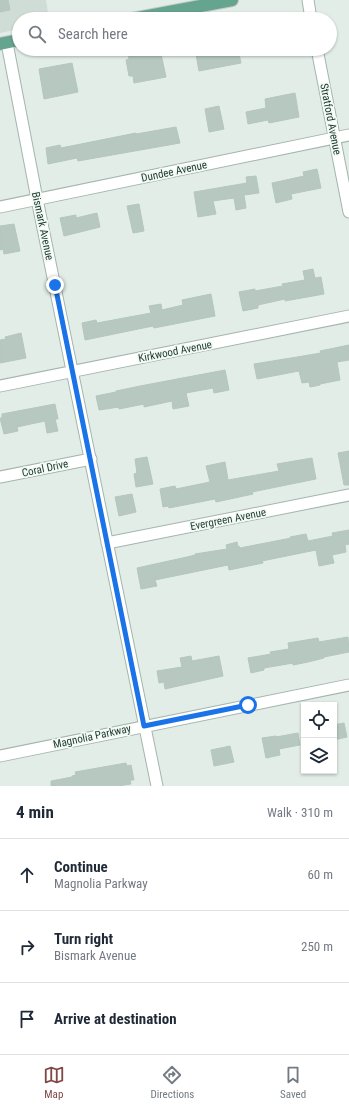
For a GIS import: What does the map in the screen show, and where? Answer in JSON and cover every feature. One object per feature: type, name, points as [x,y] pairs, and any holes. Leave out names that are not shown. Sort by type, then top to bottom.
[{"type":"main road","points":[[169,12],[232,0]]},
{"type":"street","points":[[308,0],[310,12]]},
{"type":"street","name":"Bismark Avenue","points":[[9,42],[38,200],[156,786]]},
{"type":"street","name":"Stratford Avenue","points":[[318,56],[349,212]]},
{"type":"street","name":"Dundee Avenue","points":[[0,207],[349,135]]},
{"type":"street","name":"Kirkwood Avenue","points":[[0,386],[349,316]]},
{"type":"street","name":"Coral Drive","points":[[0,477],[91,459]]},
{"type":"street","name":"Evergreen Avenue","points":[[108,543],[349,495]]},
{"type":"street","name":"Magnolia Parkway","points":[[0,756],[349,684]]},
{"type":"shaded area","points":[[0,0],[46,0],[48,12],[12,12],[12,30],[0,33]]},
{"type":"building","points":[[0,0],[8,0],[10,10],[0,12]]},
{"type":"building","points":[[129,56],[162,56],[166,77],[134,83],[133,76],[129,76],[126,60],[129,59]]},
{"type":"building","points":[[196,56],[240,56],[241,63],[199,71]]},
{"type":"building","points":[[72,63],[78,92],[44,99],[39,69]]},
{"type":"building","points":[[295,93],[299,117],[269,123],[268,120],[248,124],[246,112],[266,108],[265,99]]},
{"type":"building","points":[[219,106],[224,129],[209,132],[205,109]]},
{"type":"building","points":[[176,127],[180,143],[78,161],[77,158],[48,164],[46,148],[60,145],[61,148],[136,133]]},
{"type":"building","points":[[317,169],[321,188],[291,194],[292,199],[276,203],[272,183],[304,176],[303,172]]},
{"type":"building","points":[[256,176],[259,193],[244,195],[246,208],[236,210],[234,198],[213,201],[216,214],[198,217],[194,192],[247,183],[246,177]]},
{"type":"building","points":[[139,204],[144,231],[133,233],[127,206]]},
{"type":"building","points":[[97,213],[100,227],[64,236],[60,218],[76,215],[76,218]]},
{"type":"building","points":[[14,224],[20,251],[4,254],[3,249],[0,250],[0,226]]},
{"type":"building","points":[[313,269],[315,278],[321,277],[324,294],[285,301],[285,299],[258,305],[258,308],[243,311],[239,292],[283,286],[282,284],[305,280],[303,271]]},
{"type":"building","points":[[211,294],[215,316],[154,328],[153,326],[85,340],[82,323],[96,320],[97,323],[151,313],[149,306],[161,304],[162,310],[183,305],[182,300]]},
{"type":"building","points":[[21,333],[26,358],[0,363],[0,340],[6,339],[5,337]]},
{"type":"building","points":[[349,345],[349,360],[337,362],[340,380],[310,387],[309,382],[302,383],[299,371],[257,379],[254,364],[321,353],[320,351]]},
{"type":"building","points":[[225,370],[229,390],[214,393],[213,388],[186,393],[189,406],[173,409],[172,401],[144,407],[144,404],[119,409],[119,407],[99,410],[96,396]]},
{"type":"building","points":[[55,404],[58,419],[55,419],[58,431],[47,433],[45,421],[17,427],[18,431],[4,434],[0,418],[2,418],[2,414]]},
{"type":"building","points":[[349,451],[349,485],[344,485],[338,453]]},
{"type":"building","points":[[147,457],[153,484],[136,487],[134,474],[137,473],[135,459]]},
{"type":"building","points":[[312,458],[316,479],[252,492],[253,494],[216,502],[215,499],[169,508],[168,506],[163,507],[160,489],[175,486],[176,489],[210,482],[206,466],[225,462],[228,480],[279,471],[277,464]]},
{"type":"building","points":[[132,494],[136,512],[119,516],[115,497]]},
{"type":"building","points":[[349,530],[349,544],[345,545],[346,552],[332,555],[334,563],[319,566],[316,550],[262,561],[263,563],[229,570],[228,565],[155,580],[157,586],[141,589],[137,568],[195,554],[227,549],[226,545],[237,542],[238,547],[239,546],[240,548],[306,534],[308,541],[333,536],[332,533]]},
{"type":"building","points":[[348,637],[349,652],[293,665],[293,663],[264,668],[264,670],[251,673],[248,658],[289,649],[288,643],[318,638],[319,642]]},
{"type":"building","points":[[191,656],[192,661],[219,656],[223,676],[165,689],[164,682],[159,683],[157,671],[182,667],[180,658]]},
{"type":"building","points":[[344,723],[347,737],[337,739],[337,724]]},
{"type":"building","points":[[298,733],[300,745],[279,749],[280,755],[266,758],[262,738]]},
{"type":"building","points":[[230,746],[234,762],[214,766],[211,750]]},
{"type":"building","points":[[126,763],[127,766],[131,765],[134,780],[130,780],[131,784],[118,786],[51,786],[51,781],[72,777],[76,775],[75,772]]},
{"type":"route","points":[[55,285],[144,726],[248,705]]}]
